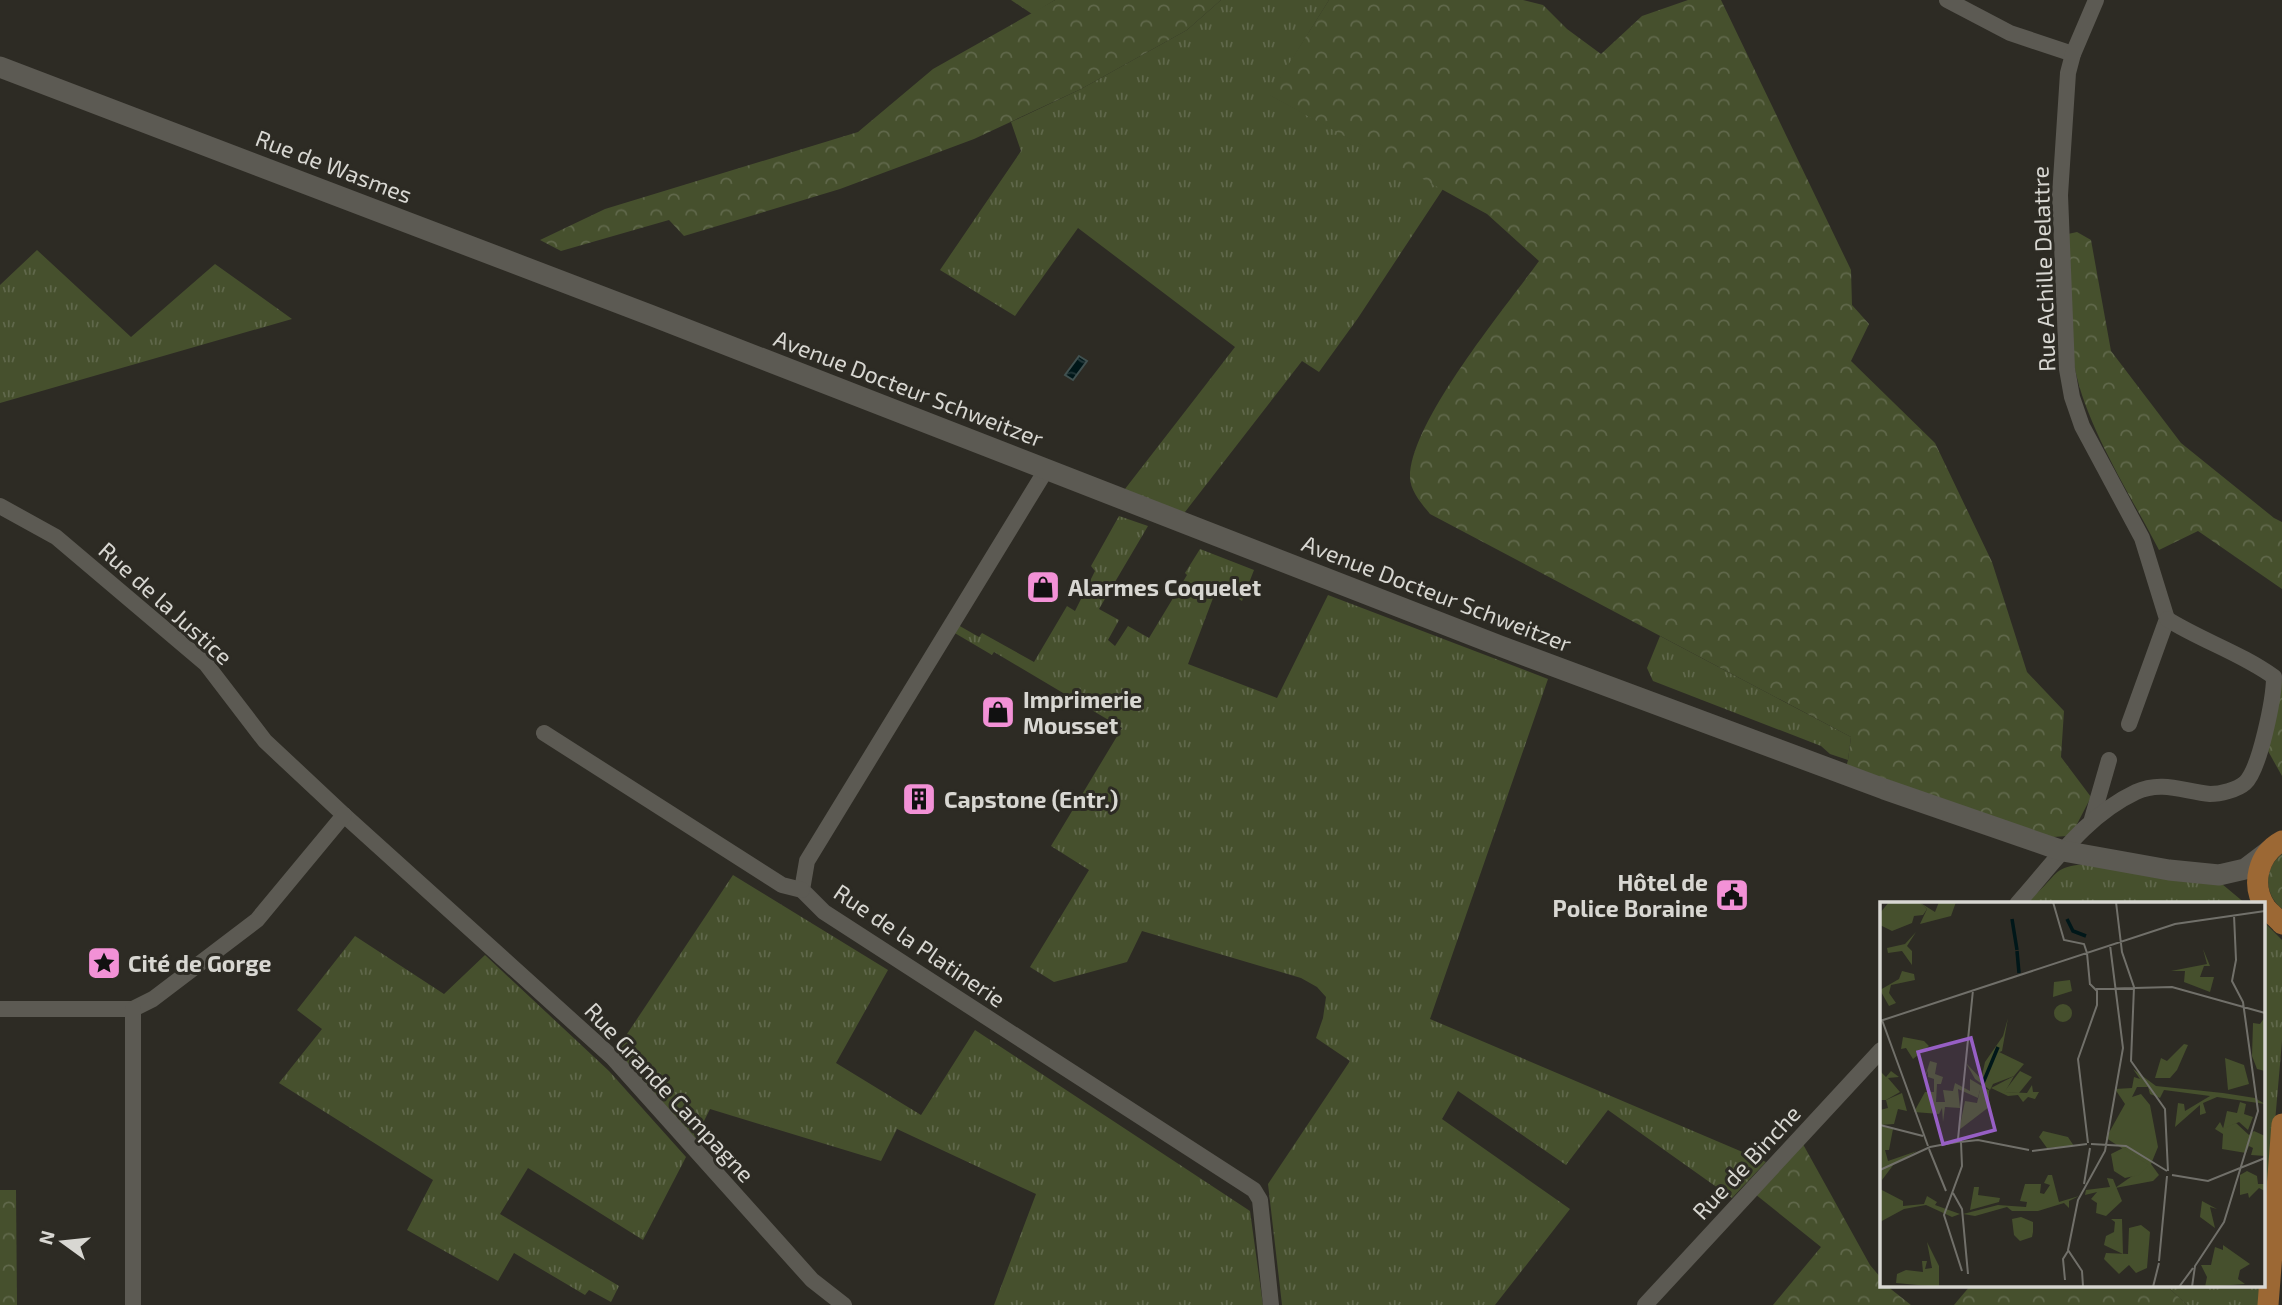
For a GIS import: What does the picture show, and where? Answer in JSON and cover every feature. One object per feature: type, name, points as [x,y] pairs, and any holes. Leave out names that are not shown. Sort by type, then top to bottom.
[{"type":"main road","points":[[2264,902],[2257,885],[2258,872],[2262,860],[2276,845]]},
{"type":"main road","points":[[2268,1305],[2282,1124]]},
{"type":"street","points":[[1947,0],[2010,33],[2073,54]]},
{"type":"street","name":"Rue Achille Delattre","points":[[2089,4],[2068,73],[2060,195],[2067,369],[2072,397],[2082,426],[2142,538],[2167,619]]},
{"type":"street","name":"Rue de Wasmes","points":[[0,67],[650,315]]},
{"type":"street","name":"Avenue Docteur Schweitzer","points":[[650,315],[1500,646],[1873,785],[2063,851],[2169,870],[2219,875]]},
{"type":"street","name":"Rue de la Platinerie","points":[[1046,470],[807,861],[803,890],[824,912],[1254,1190],[1260,1200],[1271,1305]]},
{"type":"street","name":"Rue de la Justice","points":[[0,506],[57,537],[206,664],[265,741],[394,860]]},
{"type":"street","points":[[2019,902],[2092,819],[2138,791],[2179,787],[2210,794],[2230,790],[2245,783],[2255,768],[2274,694],[2274,677],[2255,663],[2210,643],[2167,619],[2129,724]]},
{"type":"street","points":[[544,733],[782,885],[803,890]]},
{"type":"street","points":[[2092,819],[2109,760]]},
{"type":"street","points":[[0,1009],[134,1009],[153,999],[257,920],[344,815]]},
{"type":"street","points":[[2219,875],[2245,869],[2276,845]]},
{"type":"street","name":"Rue Grande Campagne","points":[[394,860],[612,1057],[812,1280],[844,1305]]},
{"type":"street","points":[[2219,875],[2240,884],[2259,902]]},
{"type":"street","points":[[133,1305],[134,1009]]},
{"type":"street","name":"Rue de Binche","points":[[1646,1305],[1880,1051]]},
{"type":"green space","points":[[1011,0],[1055,0],[1032,14]]},
{"type":"green space","points":[[1055,0],[1221,0],[1187,30],[1081,89],[974,139],[840,189],[684,236],[669,220],[561,251],[540,240],[605,209],[858,132],[933,69]]},
{"type":"green space","points":[[1221,0],[1329,0],[1270,95],[1443,189],[1319,372],[1302,361],[1178,521],[1118,498],[1235,347],[1078,228],[1015,316],[940,270],[1021,151],[1011,122],[1081,89],[1187,30]]},
{"type":"green space","points":[[1329,0],[1523,0],[1543,5],[1567,29],[1601,54],[1642,16],[1688,0],[1721,0],[1851,270],[1852,305],[1869,324],[1851,361],[1935,443],[1992,562],[2027,672],[2064,711],[2061,757],[2091,797],[2075,828],[2067,836],[2053,837],[1844,774],[1851,737],[1430,514],[1414,492],[1410,477],[1414,454],[1425,427],[1483,335],[1539,261],[1487,214],[1269,95]]},
{"type":"green space","points":[[2077,232],[2091,240],[2111,351],[2181,443],[2282,522],[2282,589],[2198,531],[2159,550],[2099,438],[2075,369],[2069,319],[2068,234]]},
{"type":"green space","points":[[37,250],[131,337],[215,264],[292,319],[0,403],[0,285]]},
{"type":"green space","points":[[1119,516],[1148,526],[1099,609],[1119,620],[1108,640],[1115,646],[1128,626],[1149,638],[1200,549],[1254,570],[1242,601],[1218,585],[1188,664],[1277,698],[1328,595],[1548,679],[1430,1019],[1766,1162],[1732,1198],[1608,1110],[1566,1165],[1458,1091],[1442,1119],[1570,1209],[1495,1305],[1282,1305],[1268,1184],[1350,1061],[1316,1038],[1326,997],[1317,987],[1301,978],[1142,931],[1127,962],[1054,982],[1030,967],[1089,870],[1051,846],[1122,728],[994,652],[992,655],[953,632],[958,625],[979,637],[982,633],[1034,662],[1067,606],[1075,611],[1095,571],[1091,566]]},
{"type":"green space","points":[[1660,636],[1851,737],[1848,760],[1830,754],[1821,746],[1653,681],[1647,668]]},
{"type":"green space","points":[[2282,678],[2282,776],[2268,751]]},
{"type":"green space","points":[[2282,854],[2282,909],[2272,896],[2268,882],[2271,867]]},
{"type":"green space","points":[[2086,864],[2222,884],[2244,902],[2021,902],[2038,892],[2062,869]]},
{"type":"green space","points":[[733,875],[888,970],[836,1063],[921,1115],[975,1030],[1250,1211],[1263,1305],[994,1305],[1036,1194],[897,1129],[881,1161],[710,1109],[694,1141],[615,1052]]},
{"type":"green space","points":[[2264,922],[2282,940],[2282,1041],[2263,1305],[2187,1305],[2169,1288],[2264,1288]]},
{"type":"green space","points":[[355,936],[444,994],[485,955],[609,1071],[686,1157],[643,1240],[528,1168],[500,1214],[619,1286],[611,1302],[589,1290],[585,1295],[514,1253],[498,1281],[407,1230],[433,1180],[279,1083],[322,1029],[297,1010]]},
{"type":"green space","points":[[1799,1137],[1870,1265],[1880,1277],[1880,1288],[1890,1288],[1911,1305],[1773,1305],[1821,1247],[1750,1190]]},
{"type":"green space","points":[[0,1190],[16,1190],[17,1305],[0,1305]]},
{"type":"green space","points":[[1968,1288],[2169,1288],[2187,1305],[1954,1305]]},
{"type":"water","points":[[1079,356],[1087,361],[1073,380],[1065,375]]},
{"type":"place","name":"Alarmes Coquelet","points":[[1043,587]]},
{"type":"place","name":"Imprimerie Mousset","points":[[998,712]]},
{"type":"place","name":"Capstone (Entr.)","points":[[919,799]]},
{"type":"place","name":"Hôtel de Police Boraine","points":[[1732,895]]},
{"type":"place","name":"Cité de Gorge","points":[[104,963]]}]
